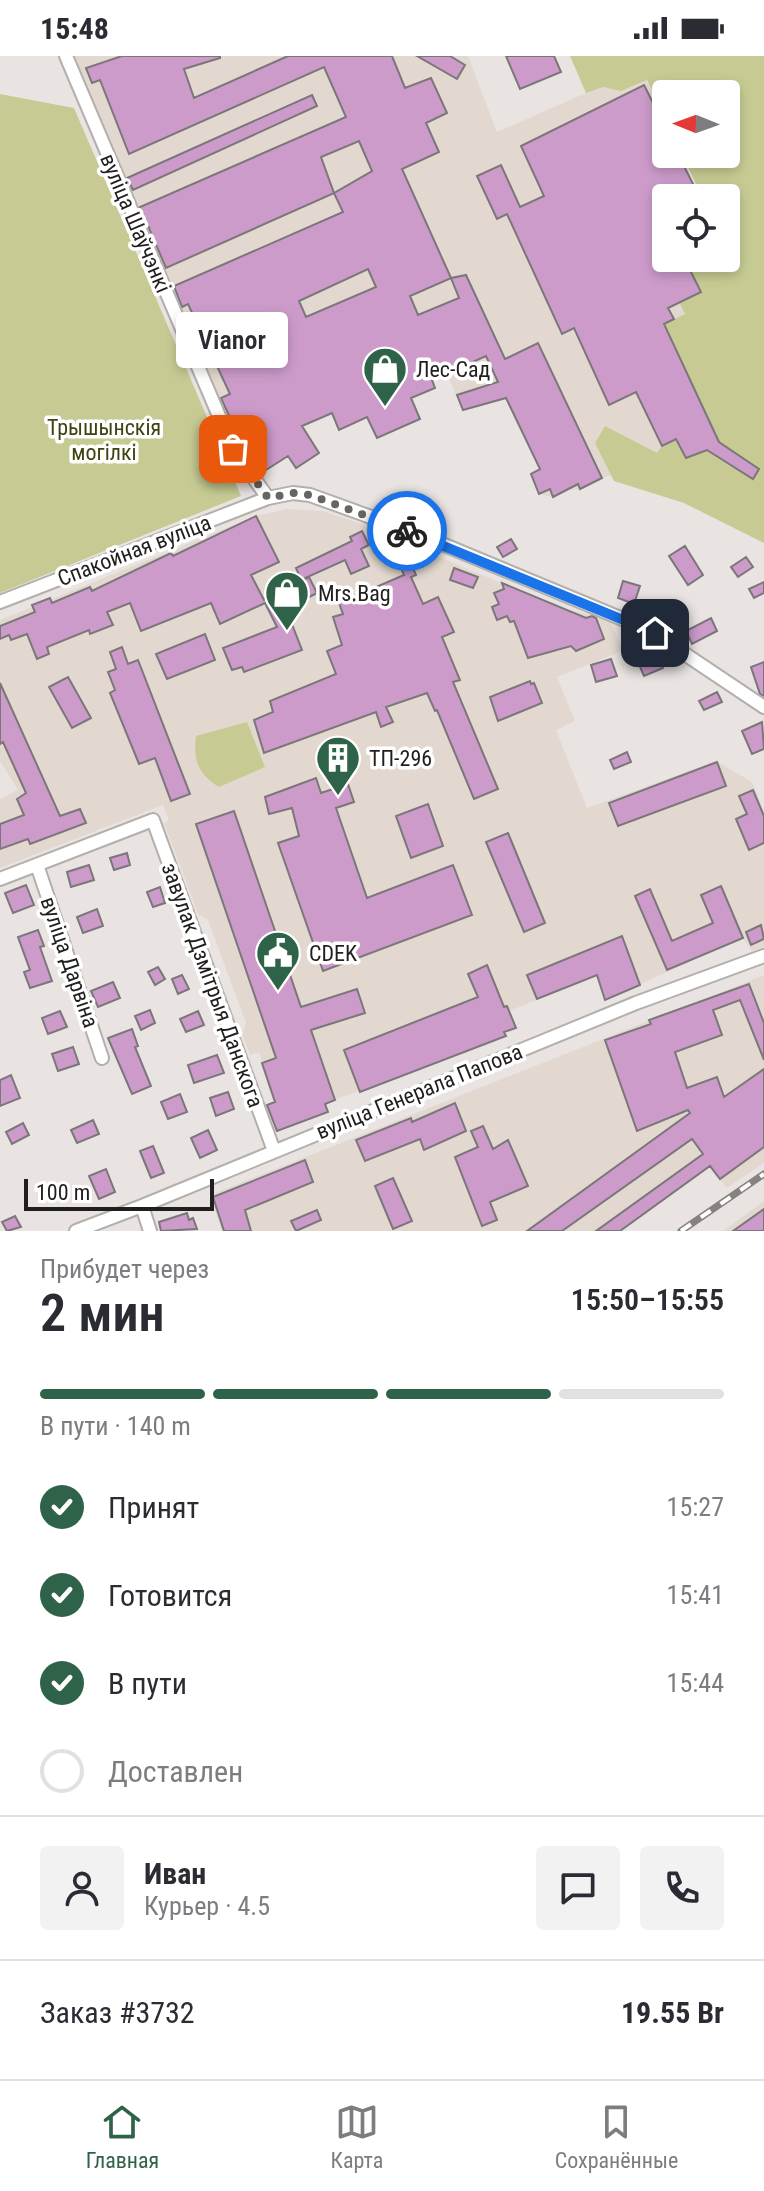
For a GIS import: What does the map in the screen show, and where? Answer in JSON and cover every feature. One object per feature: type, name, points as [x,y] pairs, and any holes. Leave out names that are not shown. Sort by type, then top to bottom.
[{"type":"street","name":"вуліца Шаўчэнкі","points":[[66,56],[228,438],[268,498]]},
{"type":"street","points":[[268,498],[293,493],[327,500],[615,614],[655,633],[764,707]]},
{"type":"street","name":"Спакойная вуліца","points":[[0,602],[268,498]]},
{"type":"street","name":"завулак Дзмітрыя Данскога","points":[[37,865],[153,820],[274,1151]]},
{"type":"street","points":[[0,879],[37,865]]},
{"type":"street","name":"вуліца Дарвіна","points":[[37,865],[102,1058]]},
{"type":"street","name":"вуліца Генерала Папова","points":[[76,1231],[636,1003],[764,956]]},
{"type":"street","points":[[142,1206],[150,1231]]},
{"type":"shaded area","points":[[71,56],[468,56],[497,132],[597,88],[645,77],[652,92],[652,168],[686,168],[694,184],[652,184],[652,272],[691,272],[701,292],[680,302],[685,314],[664,324],[719,442],[759,469],[753,479],[696,454],[602,478],[553,497],[539,494],[531,474],[540,469],[507,400],[504,398],[463,410],[442,364],[284,434],[274,410],[230,429]]},
{"type":"shaded area","points":[[287,509],[322,511],[362,524],[386,546],[404,547],[410,563],[430,553],[563,609],[608,618],[624,650],[557,677],[575,721],[556,730],[587,808],[716,761],[752,782],[764,811],[764,947],[752,951],[743,938],[605,1000],[596,976],[509,1011],[516,1028],[335,1100],[280,1115],[259,1052],[250,1055],[242,1034],[246,1023],[208,920],[198,914],[164,823],[169,820],[163,805],[0,868],[0,799],[18,790],[0,761],[0,620],[256,516]]},
{"type":"shaded area","points":[[764,975],[764,1163],[727,1188],[709,1167],[620,1231],[222,1231],[210,1195]]},
{"type":"shaded area","points":[[764,1201],[764,1231],[723,1231]]},
{"type":"green space","points":[[570,56],[764,56],[764,543],[684,503],[614,481],[595,443],[605,426],[657,453],[662,446],[676,439],[686,458],[706,450],[753,479],[759,469],[719,442],[664,324],[685,314],[679,302],[700,292],[691,272],[740,272],[740,184],[696,184],[688,168],[740,168],[740,80],[652,80],[652,91],[647,80],[621,91],[603,87],[586,93]]},
{"type":"green space","name":"Трышынскія могілкі","points":[[0,94],[74,108],[241,496],[0,593]]},
{"type":"green space","points":[[247,722],[265,767],[219,787],[198,766],[196,736]]},
{"type":"building","points":[[122,56],[220,56],[184,69],[194,98],[288,56],[392,56],[405,88],[431,78],[447,113],[426,123],[439,152],[402,169],[451,278],[466,275],[505,359],[538,343],[602,478],[580,489],[578,484],[553,497],[550,489],[539,494],[531,474],[540,469],[506,398],[463,410],[457,395],[498,382],[486,356],[432,380],[435,388],[411,398],[420,419],[377,438],[367,417],[339,430],[332,413],[302,426],[319,453],[296,468],[288,456],[266,470],[258,458],[255,460],[241,416],[231,420],[221,398],[230,394],[188,304],[182,307],[174,286],[343,212],[334,193],[166,268],[140,207],[346,117],[324,67],[129,154],[100,80],[92,83],[86,68]],"holes":[[[359,141],[372,171],[334,193],[321,157]],[[368,269],[376,287],[306,317],[299,301]],[[451,278],[459,298],[418,315],[410,296]]]},
{"type":"building","points":[[417,56],[450,56],[465,65],[457,79]]},
{"type":"building","points":[[506,56],[554,56],[561,72],[520,89]]},
{"type":"building","points":[[644,85],[652,101],[652,168],[685,168],[693,184],[652,184],[652,272],[691,272],[701,292],[668,308],[674,319],[664,324],[719,442],[759,469],[753,479],[707,450],[686,458],[676,439],[662,446],[636,392],[609,405],[574,328],[562,334],[507,214],[497,219],[477,176],[501,165],[520,207],[544,196],[521,146]]},
{"type":"building","points":[[312,95],[317,106],[133,190],[127,178]]},
{"type":"building","points":[[256,516],[279,562],[251,575],[264,600],[309,577],[317,593],[286,609],[302,650],[244,672],[242,667],[232,670],[223,648],[277,627],[265,603],[220,624],[211,603],[141,631],[130,603],[107,612],[113,625],[90,634],[89,630],[47,647],[49,654],[37,659],[27,634],[11,640],[9,635],[0,639],[0,626],[35,612],[32,605],[50,598],[52,603],[90,587],[92,591]]},
{"type":"building","points":[[362,531],[369,545],[361,549],[369,566],[351,574],[345,560],[301,580],[296,568],[352,541],[350,537]]},
{"type":"building","points":[[511,539],[517,549],[503,557],[497,547]]},
{"type":"building","points":[[685,546],[703,575],[688,585],[669,556]]},
{"type":"building","points":[[404,547],[416,575],[411,577],[423,604],[438,597],[454,632],[442,637],[460,680],[453,682],[498,789],[474,799],[427,693],[386,707],[393,722],[381,727],[376,712],[264,753],[254,720],[273,712],[270,701],[336,674],[327,651],[342,645],[333,617],[343,614],[339,603],[404,575],[394,552]]},
{"type":"building","points":[[746,557],[753,567],[738,577],[731,567]]},
{"type":"building","points":[[454,568],[478,577],[473,588],[450,580]]},
{"type":"building","points":[[623,581],[640,586],[634,604],[618,598]]},
{"type":"building","points":[[764,582],[764,593],[754,598],[749,589]]},
{"type":"building","points":[[502,583],[586,618],[596,618],[604,639],[576,651],[571,646],[528,658],[514,621],[510,622],[507,616],[497,620],[492,607],[499,604],[494,593],[504,589]]},
{"type":"building","points":[[711,618],[717,631],[692,644],[686,631]]},
{"type":"building","points":[[205,634],[215,660],[167,679],[156,654]]},
{"type":"building","points":[[122,647],[128,664],[138,660],[190,794],[171,801],[155,758],[139,764],[110,693],[115,690],[108,672],[116,669],[110,652]]},
{"type":"building","points":[[655,651],[663,668],[644,676],[637,660]]},
{"type":"building","points":[[611,659],[617,676],[596,682],[591,665]]},
{"type":"building","points":[[764,662],[764,696],[760,694],[751,667]]},
{"type":"building","points":[[68,677],[91,718],[72,728],[49,687]]},
{"type":"building","points":[[530,681],[534,683],[542,703],[498,721],[490,697]]},
{"type":"building","points":[[0,683],[60,816],[80,809],[86,823],[30,844],[28,839],[0,849],[0,824],[24,815],[17,799],[26,793],[3,742],[0,744]]},
{"type":"building","points":[[717,692],[722,702],[704,710],[699,701]]},
{"type":"building","points":[[762,722],[764,749],[752,754],[742,731]]},
{"type":"building","points":[[627,752],[631,762],[614,769],[610,760]]},
{"type":"building","points":[[717,762],[726,786],[618,826],[609,803]]},
{"type":"building","points":[[316,778],[321,793],[348,784],[354,802],[336,808],[367,898],[453,865],[472,915],[323,971],[278,843],[299,836],[292,808],[269,814],[265,797]]},
{"type":"building","points":[[753,790],[764,816],[764,843],[749,850],[736,819],[747,814],[739,796]]},
{"type":"building","points":[[428,804],[443,846],[411,858],[396,816]]},
{"type":"building","points":[[234,811],[301,1007],[357,989],[365,1013],[311,1030],[335,1100],[325,1104],[328,1112],[277,1131],[267,1105],[275,1102],[262,1063],[276,1058],[196,824]]},
{"type":"building","points":[[508,833],[545,923],[524,932],[486,842]]},
{"type":"building","points":[[127,853],[130,865],[114,870],[110,858]]},
{"type":"building","points":[[89,865],[94,880],[71,887],[67,872]]},
{"type":"building","points":[[26,885],[34,905],[13,913],[5,893]]},
{"type":"building","points":[[721,886],[743,938],[667,970],[635,896],[650,889],[672,941],[713,923],[701,895]]},
{"type":"building","points":[[160,887],[165,903],[153,907],[147,892]]},
{"type":"building","points":[[97,909],[103,926],[83,933],[77,917]]},
{"type":"building","points":[[761,925],[764,939],[751,945],[746,932]]},
{"type":"building","points":[[38,930],[44,946],[40,947],[52,981],[30,988],[24,972],[30,970],[18,937]]},
{"type":"building","points":[[622,936],[640,985],[605,1000],[597,975],[537,999],[527,975]]},
{"type":"building","points":[[487,965],[516,1028],[504,1032],[506,1036],[360,1092],[344,1050],[478,997],[468,974]]},
{"type":"building","points":[[158,967],[165,979],[155,985],[148,972]]},
{"type":"building","points":[[182,975],[189,989],[178,994],[172,979]]},
{"type":"building","points":[[113,982],[120,998],[98,1007],[91,991]]},
{"type":"building","points":[[749,984],[764,1023],[764,1060],[740,1000],[713,1010],[722,1035],[675,1052],[687,1088],[717,1077],[724,1097],[764,1069],[764,1147],[720,1179],[710,1166],[620,1231],[596,1231],[703,1154],[692,1139],[562,1231],[527,1231],[690,1113],[688,1110],[637,1131],[605,1040],[651,1024],[649,1020]]},
{"type":"building","points":[[150,1010],[155,1023],[141,1030],[135,1016]]},
{"type":"building","points":[[60,1011],[67,1027],[48,1034],[42,1018]]},
{"type":"building","points":[[198,1011],[204,1025],[186,1032],[180,1019]]},
{"type":"building","points":[[132,1029],[138,1046],[135,1047],[151,1086],[132,1094],[108,1038]]},
{"type":"building","points":[[73,1047],[79,1064],[58,1071],[52,1054]]},
{"type":"building","points":[[217,1055],[224,1073],[194,1083],[188,1065]]},
{"type":"building","points":[[11,1075],[20,1098],[0,1106],[0,1080]]},
{"type":"building","points":[[228,1092],[234,1109],[216,1116],[210,1098]]},
{"type":"building","points":[[180,1094],[187,1112],[168,1119],[161,1102]]},
{"type":"building","points":[[455,1103],[466,1131],[424,1150],[420,1139],[365,1161],[356,1140],[411,1118],[412,1122]]},
{"type":"building","points":[[93,1120],[99,1134],[77,1143],[71,1130]]},
{"type":"building","points":[[23,1123],[29,1135],[12,1144],[6,1132]]},
{"type":"building","points":[[483,1126],[493,1149],[508,1140],[528,1186],[490,1202],[497,1220],[482,1226],[455,1157],[478,1147],[471,1131]]},
{"type":"building","points":[[208,1130],[217,1150],[200,1158],[191,1138]]},
{"type":"building","points":[[153,1146],[164,1173],[151,1178],[140,1151]]},
{"type":"building","points":[[305,1160],[313,1182],[245,1210],[251,1231],[224,1231],[213,1197]]},
{"type":"building","points":[[106,1169],[115,1192],[99,1199],[89,1176]]},
{"type":"building","points":[[393,1178],[412,1221],[393,1229],[375,1186]]},
{"type":"building","points":[[764,1209],[764,1231],[733,1231]]},
{"type":"building","points":[[317,1210],[321,1220],[296,1231],[291,1221]]},
{"type":"building","points":[[187,1213],[189,1220],[193,1218],[197,1229],[161,1231],[159,1222]]},
{"type":"building","points":[[15,1216],[21,1227],[7,1231],[2,1222]]},
{"type":"railway","points":[[681,1231],[764,1174]]},
{"type":"way so far","points":[[233,449],[268,498],[293,493],[310,495],[407,531]]},
{"type":"place","name":"Лес-Сад","points":[[385,408]]},
{"type":"place","name":"Vianor","points":[[233,449]]},
{"type":"place","name":"Mrs.Bag","points":[[287,632]]},
{"type":"place","name":"ТП-296","points":[[338,797]]},
{"type":"place","name":"CDEK","points":[[278,992]]},
{"type":"route","points":[[407,531],[655,633]]}]
